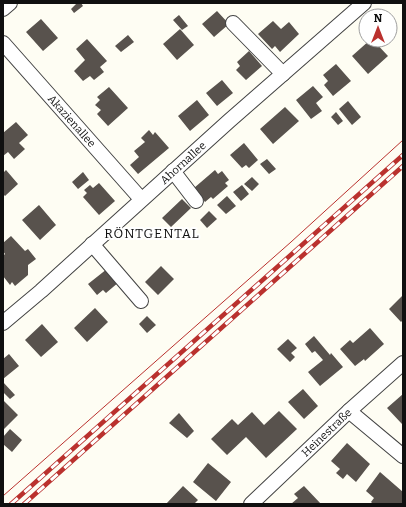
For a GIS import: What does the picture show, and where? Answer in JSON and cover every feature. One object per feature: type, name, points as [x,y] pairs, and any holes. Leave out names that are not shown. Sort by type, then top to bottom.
[{"type":"street","points":[[3,9],[10,3]]},
{"type":"street","name":"Ahornallee","points":[[3,324],[141,199],[364,3]]},
{"type":"street","points":[[233,23],[282,74]]},
{"type":"street","name":"Akazienallee","points":[[3,43],[141,199]]},
{"type":"street","points":[[173,171],[196,201]]},
{"type":"street","points":[[92,244],[141,301]]},
{"type":"street","name":"Heinestraße","points":[[251,504],[349,411],[403,363]]},
{"type":"street","points":[[349,411],[403,456]]},
{"type":"building","points":[[77,3],[81,3],[83,6],[74,13],[71,9]]},
{"type":"building","points":[[217,11],[229,24],[214,37],[202,24]]},
{"type":"building","points":[[179,15],[188,26],[182,30],[173,20]]},
{"type":"building","points":[[41,19],[58,38],[43,51],[26,32]]},
{"type":"building","points":[[273,21],[281,29],[289,22],[299,34],[280,52],[275,46],[272,49],[258,34]]},
{"type":"building","points":[[180,29],[194,45],[177,60],[163,44]]},
{"type":"building","points":[[128,35],[134,42],[121,52],[115,46]]},
{"type":"building","points":[[87,39],[107,61],[100,67],[104,72],[94,80],[90,76],[83,81],[74,71],[85,60],[76,49]]},
{"type":"building","points":[[361,48],[380,48],[388,56],[368,74],[352,56]]},
{"type":"building","points":[[249,51],[262,66],[246,80],[236,70],[240,66],[237,62]]},
{"type":"building","points":[[336,64],[351,81],[333,96],[324,85],[328,81],[323,75]]},
{"type":"building","points":[[222,80],[233,93],[217,106],[206,93]]},
{"type":"building","points":[[313,86],[323,97],[316,103],[322,111],[311,119],[296,100]]},
{"type":"building","points":[[109,87],[128,108],[108,126],[97,114],[101,110],[95,105],[100,100],[97,97]]},
{"type":"building","points":[[197,100],[209,115],[190,131],[178,116]]},
{"type":"building","points":[[348,101],[361,117],[352,125],[339,109]]},
{"type":"building","points":[[285,107],[299,121],[273,144],[260,129]]},
{"type":"building","points":[[336,112],[343,121],[338,125],[331,117]]},
{"type":"building","points":[[16,122],[28,135],[19,143],[25,149],[14,159],[8,152],[3,156],[3,133]]},
{"type":"building","points":[[149,130],[153,135],[155,132],[169,148],[138,174],[130,165],[139,157],[134,151],[145,142],[141,138]]},
{"type":"building","points":[[244,143],[258,160],[249,168],[246,165],[242,168],[230,155]]},
{"type":"building","points":[[267,159],[276,169],[269,174],[260,164]]},
{"type":"building","points":[[6,170],[18,184],[5,196],[3,194],[3,173]]},
{"type":"building","points":[[215,170],[218,174],[222,171],[229,180],[225,183],[228,186],[213,199],[211,197],[205,202],[194,188]]},
{"type":"building","points":[[83,172],[89,180],[78,189],[72,182]]},
{"type":"building","points":[[252,177],[259,184],[252,191],[244,184]]},
{"type":"building","points":[[99,183],[115,201],[99,215],[83,197],[87,193],[84,190],[90,185],[93,188]]},
{"type":"building","points":[[242,185],[249,194],[241,201],[233,192]]},
{"type":"building","points":[[227,196],[236,206],[226,214],[217,205]]},
{"type":"building","points":[[182,199],[191,208],[171,227],[162,218]]},
{"type":"building","points":[[39,205],[56,225],[40,240],[22,220]]},
{"type":"building","points":[[209,211],[217,219],[207,228],[200,220]]},
{"type":"building","points":[[11,236],[25,251],[28,249],[36,259],[28,265],[28,275],[15,286],[12,282],[10,285],[3,276],[3,256],[5,254],[3,251],[3,243]]},
{"type":"building","points":[[161,266],[174,279],[158,295],[145,282]]},
{"type":"building","points":[[107,269],[119,282],[106,293],[103,290],[97,295],[88,284]]},
{"type":"building","points":[[403,295],[403,320],[401,322],[389,309]]},
{"type":"building","points":[[95,308],[108,322],[87,342],[74,328]]},
{"type":"building","points":[[147,316],[156,325],[147,333],[139,324]]},
{"type":"building","points":[[42,324],[58,342],[41,357],[25,340]]},
{"type":"building","points":[[370,328],[384,344],[365,361],[364,359],[355,366],[340,349],[350,340],[353,343]]},
{"type":"building","points":[[314,336],[330,355],[331,353],[343,367],[320,386],[308,372],[323,360],[315,351],[312,353],[305,344]]},
{"type":"building","points":[[288,339],[297,348],[291,353],[295,357],[290,362],[277,349]]},
{"type":"building","points":[[9,354],[19,366],[3,379],[3,359]]},
{"type":"building","points":[[3,382],[15,395],[10,399],[3,392]]},
{"type":"building","points":[[303,389],[318,406],[304,419],[288,402]]},
{"type":"building","points":[[403,394],[403,424],[402,424],[387,408]]},
{"type":"building","points":[[3,400],[18,415],[3,430]]},
{"type":"building","points":[[279,411],[297,429],[266,458],[246,437],[227,455],[211,439],[232,419],[238,425],[252,412],[264,425]]},
{"type":"building","points":[[179,413],[194,431],[187,438],[169,423]]},
{"type":"building","points":[[10,429],[22,440],[12,452],[3,444],[3,437]]},
{"type":"building","points":[[347,443],[370,464],[356,482],[347,474],[343,479],[336,473],[340,469],[331,461]]},
{"type":"building","points":[[208,463],[231,482],[216,501],[193,482]]},
{"type":"building","points":[[380,472],[403,492],[403,504],[373,504],[371,502],[374,498],[366,491]]},
{"type":"building","points":[[183,486],[198,500],[194,504],[166,504]]},
{"type":"building","points":[[304,486],[321,504],[291,504],[298,498],[294,494]]},
{"type":"tram line","points":[[3,496],[291,242],[403,140]]},
{"type":"railway","points":[[11,504],[403,155]]},
{"type":"railway","points":[[24,504],[403,166]]},
{"type":"district","name":"RÖNTGENTAL","points":[[152,233]]}]
